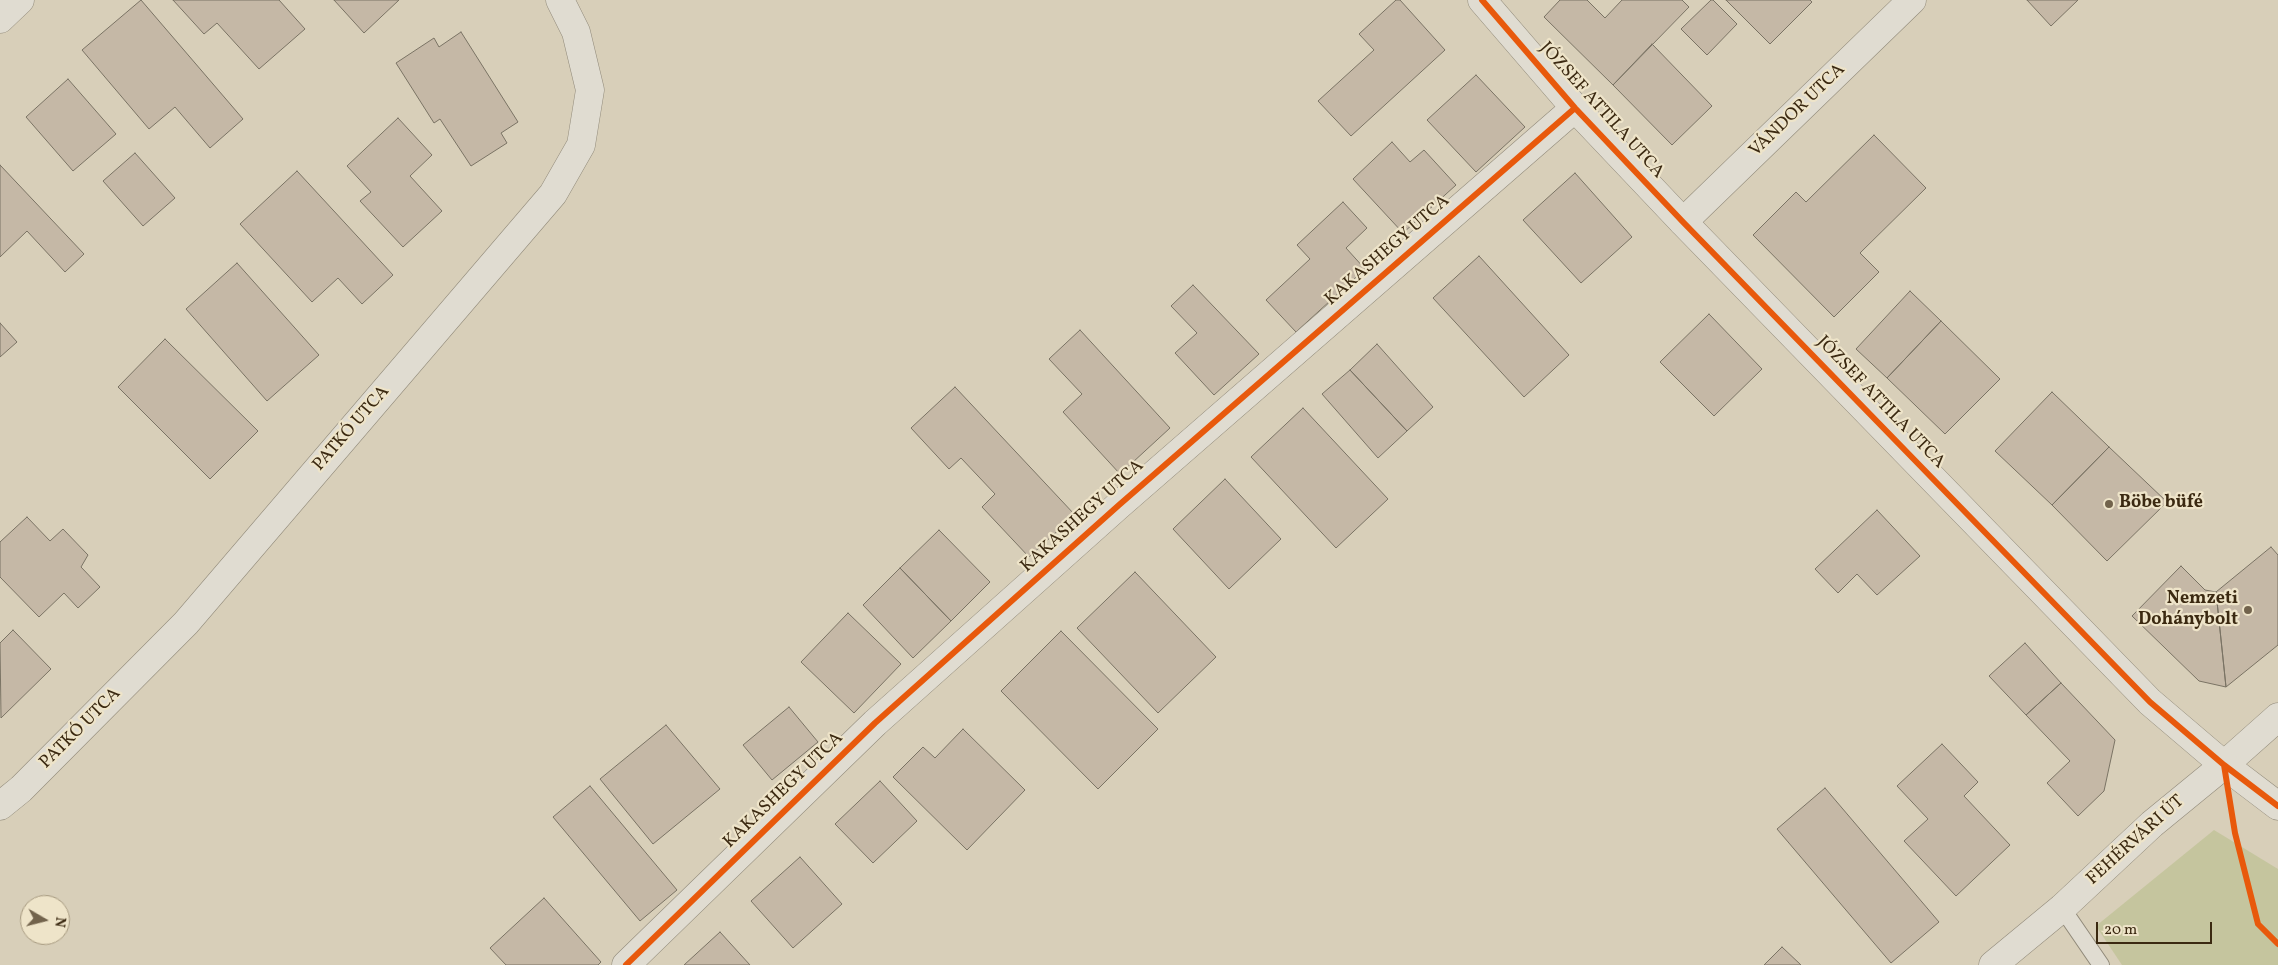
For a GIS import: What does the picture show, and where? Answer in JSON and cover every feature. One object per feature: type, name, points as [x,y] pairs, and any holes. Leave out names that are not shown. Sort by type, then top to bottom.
[{"type":"street","points":[[0,18],[20,0]]},
{"type":"street","name":"PATKÓ UTCA","points":[[0,806],[20,789],[186,623],[553,194],[581,145],[590,90],[576,32],[560,0]]},
{"type":"street","name":"JÓZSEF ATTILA UTCA","points":[[1482,0],[1575,108],[1683,222],[2150,702],[2224,765],[2278,806]]},
{"type":"street","name":"VÁNDOR UTCA","points":[[1683,222],[1912,0]]},
{"type":"street","name":"KAKASHEGY UTCA","points":[[626,965],[875,723],[1126,499],[1575,108]]},
{"type":"street","name":"FEHÉRVÁRI ÚT","points":[[1993,965],[2062,908],[2152,824],[2224,765],[2278,717]]},
{"type":"lane","points":[[2062,908],[2101,965]]},
{"type":"green space","points":[[2214,830],[2278,869],[2278,965],[2122,965],[2096,926]]},
{"type":"building","points":[[141,0],[243,119],[210,148],[175,107],[149,129],[82,50]]},
{"type":"building","points":[[173,0],[279,0],[305,29],[259,69],[217,23],[204,34]]},
{"type":"building","points":[[334,0],[399,0],[364,33]]},
{"type":"building","points":[[1396,0],[1400,0],[1445,50],[1351,136],[1318,101],[1374,50],[1359,34]]},
{"type":"building","points":[[1560,0],[1587,0],[1605,18],[1622,0],[1682,0],[1689,7],[1613,85],[1544,17]]},
{"type":"building","points":[[1711,0],[1737,24],[1707,55],[1681,29]]},
{"type":"building","points":[[1726,0],[1810,0],[1812,2],[1770,44]]},
{"type":"building","points":[[2027,0],[2078,0],[2051,26]]},
{"type":"building","points":[[461,32],[518,122],[501,133],[507,143],[471,166],[440,119],[434,123],[396,63],[434,38],[439,47]]},
{"type":"building","points":[[1652,44],[1712,106],[1672,145],[1613,85]]},
{"type":"building","points":[[1476,75],[1525,127],[1476,172],[1427,120]]},
{"type":"building","points":[[68,79],[116,134],[73,171],[26,117]]},
{"type":"building","points":[[398,118],[432,155],[410,176],[442,211],[403,247],[360,201],[371,192],[347,166]]},
{"type":"building","points":[[1874,135],[1926,188],[1860,253],[1879,272],[1834,317],[1753,235],[1796,192],[1806,202]]},
{"type":"building","points":[[1392,142],[1410,162],[1424,150],[1456,185],[1403,233],[1353,179]]},
{"type":"building","points":[[135,153],[175,198],[143,226],[103,181]]},
{"type":"building","points":[[0,165],[84,254],[65,272],[27,231],[0,257]]},
{"type":"building","points":[[297,171],[393,275],[362,304],[338,278],[312,302],[240,224]]},
{"type":"building","points":[[1575,173],[1632,237],[1581,283],[1523,220]]},
{"type":"building","points":[[1343,202],[1367,228],[1346,248],[1365,269],[1296,332],[1266,300],[1310,259],[1297,245]]},
{"type":"building","points":[[1479,256],[1569,355],[1524,397],[1433,298]]},
{"type":"building","points":[[237,263],[319,355],[267,401],[186,309]]},
{"type":"building","points":[[1193,285],[1259,354],[1214,395],[1175,353],[1197,333],[1171,306]]},
{"type":"building","points":[[1910,291],[1941,321],[1887,378],[1856,349]]},
{"type":"building","points":[[1709,314],[1762,369],[1714,416],[1660,362]]},
{"type":"building","points":[[1941,321],[2000,379],[1945,434],[1887,378]]},
{"type":"building","points":[[0,323],[17,342],[0,357]]},
{"type":"building","points":[[1080,330],[1170,428],[1120,474],[1063,412],[1082,394],[1049,359]]},
{"type":"building","points":[[165,339],[258,431],[210,479],[118,387]]},
{"type":"building","points":[[1377,344],[1433,407],[1407,431],[1350,370]]},
{"type":"building","points":[[1350,370],[1407,431],[1378,458],[1322,394]]},
{"type":"building","points":[[955,387],[1075,515],[1029,557],[982,507],[995,494],[961,458],[949,469],[911,428]]},
{"type":"building","points":[[2052,392],[2109,447],[2052,505],[1995,451]]},
{"type":"building","points":[[1303,408],[1388,499],[1336,548],[1251,457]]},
{"type":"building","name":"Böbe büfé","points":[[2109,447],[2167,502],[2107,561],[2052,505]]},
{"type":"building","points":[[1225,479],[1281,539],[1229,589],[1173,529]]},
{"type":"building","points":[[1877,510],[1920,556],[1877,595],[1857,574],[1838,593],[1815,569]]},
{"type":"building","points":[[27,517],[50,541],[63,529],[88,555],[81,567],[100,587],[78,608],[64,593],[39,617],[0,577],[0,542]]},
{"type":"building","points":[[939,530],[990,582],[951,621],[900,568]]},
{"type":"building","points":[[2271,547],[2278,555],[2278,645],[2226,687],[2216,592]]},
{"type":"building","points":[[2181,566],[2205,590],[2216,592],[2226,687],[2199,681],[2132,616]]},
{"type":"building","points":[[900,568],[951,621],[913,658],[863,605]]},
{"type":"building","points":[[1135,572],[1216,657],[1158,713],[1077,628]]},
{"type":"building","points":[[848,613],[901,664],[854,713],[801,662]]},
{"type":"building","points":[[13,630],[51,669],[1,718],[0,643]]},
{"type":"building","points":[[1061,631],[1158,729],[1098,789],[1001,691]]},
{"type":"building","points":[[2025,643],[2061,683],[2026,715],[1989,676]]},
{"type":"building","points":[[2061,683],[2115,740],[2104,791],[2078,816],[2047,783],[2070,761],[2026,715]]},
{"type":"building","points":[[789,707],[818,742],[772,780],[743,745]]},
{"type":"building","points":[[666,725],[720,789],[653,844],[600,779]]},
{"type":"building","points":[[963,729],[1025,790],[967,850],[893,777],[923,747],[935,758]]},
{"type":"building","points":[[1942,744],[1978,782],[1964,796],[2010,845],[1956,896],[1904,841],[1928,819],[1897,786]]},
{"type":"building","points":[[880,781],[917,821],[873,863],[835,824]]},
{"type":"building","points":[[590,786],[677,890],[640,921],[553,817]]},
{"type":"building","points":[[1825,788],[1939,922],[1891,963],[1777,829]]},
{"type":"building","points":[[800,857],[842,904],[793,948],[751,901]]},
{"type":"building","points":[[544,898],[601,962],[598,965],[506,965],[490,948]]},
{"type":"building","points":[[720,932],[750,965],[684,965]]},
{"type":"building","points":[[1782,947],[1801,965],[1764,965]]},
{"type":"cycle path","points":[[1482,0],[1575,108],[1683,222],[2150,702],[2224,765],[2278,806]]},
{"type":"cycle path","points":[[626,965],[875,723],[1119,505],[1575,108]]},
{"type":"cycle path","points":[[2224,765],[2235,833],[2258,924],[2278,944]]},
{"type":"place","name":"Böbe büfé","points":[[2109,504]]},
{"type":"place","name":"Nemzeti Dohánybolt","points":[[2248,610]]}]
